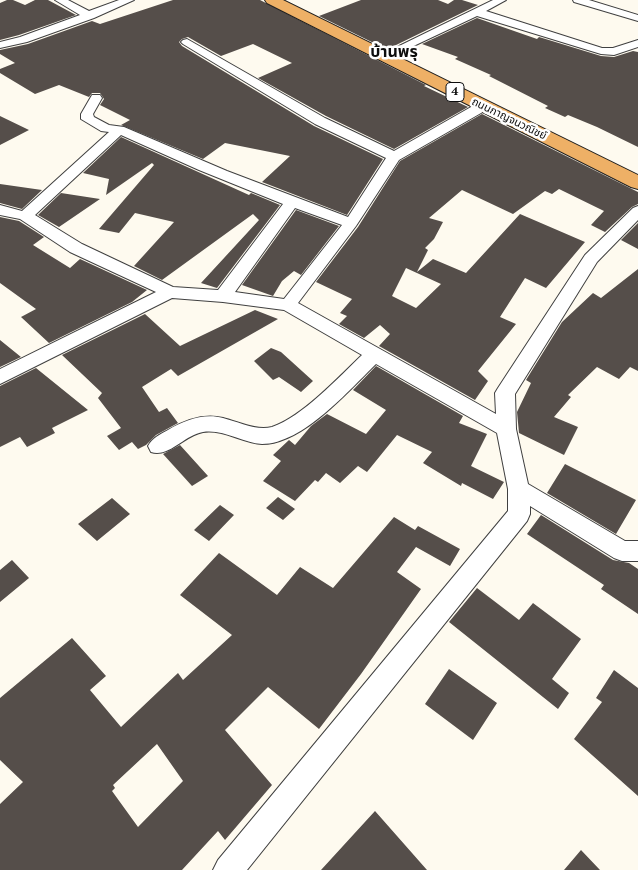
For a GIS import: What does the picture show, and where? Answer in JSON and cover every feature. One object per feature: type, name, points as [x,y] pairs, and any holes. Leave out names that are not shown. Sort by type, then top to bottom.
[{"type":"highway","name":"ถนนกาญจนวณิชย์","points":[[272,0],[638,183]]},
{"type":"highway","name":"ถนนกาญจนวณิชย์","points":[[301,0],[631,161]]},
{"type":"street","points":[[60,0],[90,16]]},
{"type":"street","points":[[0,45],[23,40],[129,0]]},
{"type":"street","points":[[578,0],[638,18]]},
{"type":"street","points":[[399,49],[477,12],[495,1]]},
{"type":"street","points":[[477,12],[601,51],[614,52],[638,43]]},
{"type":"street","points":[[187,42],[320,121],[394,157]]},
{"type":"street","points":[[96,98],[86,114],[88,119],[106,128],[119,130],[148,140],[291,203],[351,223]]},
{"type":"street","points":[[288,305],[351,223],[394,157],[483,106]]},
{"type":"street","points":[[25,216],[119,130]]},
{"type":"street","points":[[223,296],[291,203]]},
{"type":"street","points":[[0,210],[25,216],[76,248],[170,292],[223,296],[288,305],[506,429]]},
{"type":"street","points":[[228,870],[519,514],[519,489],[506,429],[504,393],[591,259],[638,211]]},
{"type":"street","points":[[0,377],[170,292]]},
{"type":"street","points":[[158,446],[194,426],[208,423],[269,436],[284,431],[306,416],[374,355]]},
{"type":"street","points":[[519,489],[622,551],[638,551]]},
{"type":"building","points":[[13,0],[25,5],[35,0],[48,0],[76,15],[0,40],[0,3]]},
{"type":"building","points":[[173,0],[260,0],[468,107],[394,149],[326,116],[258,78],[292,63],[253,44],[221,56],[188,37],[182,39],[179,42],[182,46],[314,126],[383,159],[347,215],[262,182],[290,156],[225,143],[203,159],[121,125],[130,120],[100,105],[104,99],[100,93],[92,93],[89,97],[59,85],[35,94],[0,73],[0,69],[15,63],[0,54],[0,50],[28,44],[92,21],[100,24]]},
{"type":"building","points":[[361,0],[438,0],[448,4],[454,0],[462,0],[478,5],[392,47],[390,51],[319,16]]},
{"type":"building","points":[[477,18],[537,39],[539,37],[601,56],[614,57],[633,51],[638,52],[638,147],[597,127],[568,115],[565,117],[545,108],[548,106],[489,76],[491,75],[455,59],[458,57],[422,44]]},
{"type":"building","points":[[482,114],[638,192],[638,204],[632,207],[605,232],[591,225],[604,211],[559,189],[552,194],[545,191],[513,214],[462,190],[429,218],[443,222],[434,239],[425,248],[428,250],[417,272],[433,259],[466,273],[520,214],[585,242],[546,288],[525,278],[500,317],[516,324],[478,371],[488,381],[475,400],[379,346],[390,334],[380,325],[364,338],[339,324],[347,316],[340,313],[352,299],[316,282],[358,227],[400,161]],"holes":[[[406,268],[441,284],[416,308],[392,296]]]},
{"type":"building","points":[[0,116],[29,130],[0,145]]},
{"type":"building","points":[[121,137],[249,195],[251,193],[280,205],[217,288],[201,283],[259,220],[253,214],[162,280],[134,266],[174,222],[135,213],[119,233],[99,229],[154,165],[152,163],[106,195],[109,179],[83,173]]},
{"type":"building","points":[[0,184],[42,190],[22,209],[0,203]]},
{"type":"building","points":[[61,193],[100,199],[59,227],[38,215]]},
{"type":"building","points":[[296,210],[339,226],[301,275],[294,271],[282,281],[273,296],[242,285]]},
{"type":"building","points":[[0,217],[19,221],[44,237],[33,245],[70,268],[80,259],[147,290],[132,302],[49,343],[21,317],[36,309],[0,283]]},
{"type":"building","points":[[638,223],[638,249],[621,240]]},
{"type":"building","points":[[638,269],[638,371],[630,367],[619,379],[597,367],[568,395],[571,397],[554,417],[578,427],[564,455],[519,433],[517,412],[531,383],[526,380],[562,322],[593,293],[601,298]]},
{"type":"building","points":[[255,310],[278,319],[178,376],[171,369],[142,387],[159,412],[167,408],[178,423],[156,435],[146,445],[138,449],[132,442],[119,450],[107,436],[121,428],[98,398],[102,393],[62,355],[145,314],[180,346]]},
{"type":"building","points":[[0,340],[21,357],[0,367]]},
{"type":"building","points":[[271,348],[281,352],[313,381],[301,392],[279,377],[273,380],[254,361]]},
{"type":"building","points":[[376,366],[463,416],[459,423],[487,434],[471,466],[504,482],[493,499],[462,483],[461,486],[423,463],[432,452],[397,435],[367,472],[358,466],[340,483],[326,473],[318,482],[315,480],[295,501],[263,481],[281,461],[273,455],[289,440],[295,445],[311,426],[327,414],[366,434],[386,410],[353,390]]},
{"type":"building","points":[[36,368],[88,410],[52,428],[55,433],[27,447],[20,437],[0,447],[0,386]]},
{"type":"building","points":[[180,445],[208,476],[192,486],[163,454]]},
{"type":"building","points":[[565,464],[636,500],[616,534],[547,493]]},
{"type":"building","points":[[278,497],[295,509],[283,520],[266,508]]},
{"type":"building","points":[[112,498],[130,514],[97,541],[78,524]]},
{"type":"building","points":[[220,505],[234,515],[209,541],[194,530]]},
{"type":"building","points":[[541,515],[613,560],[629,563],[638,569],[638,614],[601,589],[604,585],[527,534]]},
{"type":"building","points":[[394,517],[415,530],[418,526],[460,549],[450,566],[416,547],[397,572],[421,589],[361,674],[319,729],[268,687],[225,730],[272,785],[225,840],[218,831],[182,870],[0,870],[0,804],[23,782],[0,760],[0,698],[72,638],[106,676],[90,690],[121,727],[178,673],[183,680],[232,635],[180,595],[219,553],[277,595],[300,567],[333,588]],"holes":[[[157,744],[183,781],[138,827],[112,791],[115,788],[113,785]]]},
{"type":"building","points":[[12,560],[29,578],[0,602],[0,570]]},
{"type":"building","points":[[477,588],[519,620],[533,603],[581,639],[552,679],[569,693],[558,709],[449,622]]},
{"type":"building","points":[[449,669],[497,703],[473,740],[425,704]]},
{"type":"building","points":[[614,670],[638,688],[638,796],[574,739],[602,702],[596,698]]},
{"type":"building","points":[[375,811],[427,870],[321,870]]},
{"type":"building","points":[[581,850],[600,870],[564,870]]},
{"type":"district","name":"บ้านพรุ","points":[[394,52]]}]
